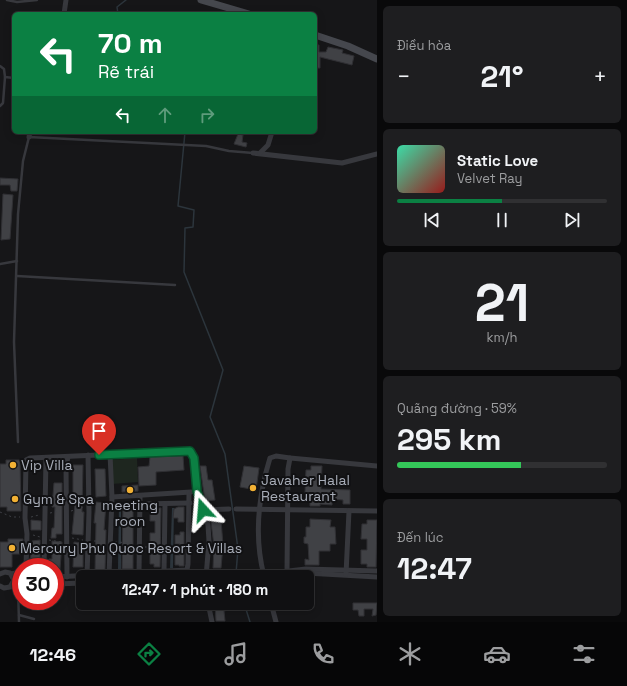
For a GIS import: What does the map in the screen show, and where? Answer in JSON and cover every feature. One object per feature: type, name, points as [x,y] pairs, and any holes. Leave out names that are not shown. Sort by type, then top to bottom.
[{"type":"main road","points":[[201,0],[242,12]]},
{"type":"main road","points":[[317,36],[348,46],[377,59]]},
{"type":"street","points":[[64,12],[66,0]]},
{"type":"street","points":[[260,153],[268,145],[271,134]]},
{"type":"street","points":[[253,153],[342,163],[377,154]]},
{"type":"street","points":[[26,558],[26,460],[30,458],[190,451],[194,458],[197,491],[208,525],[209,541],[207,570]]},
{"type":"street","points":[[109,570],[112,497],[110,454]]},
{"type":"street","points":[[87,570],[89,509],[88,455]]},
{"type":"street","points":[[262,570],[258,544],[259,509],[270,458],[276,456],[377,466]]},
{"type":"street","points":[[68,457],[66,466],[67,577],[76,577]]},
{"type":"street","points":[[44,558],[46,458]]},
{"type":"street","points":[[287,570],[290,458]]},
{"type":"street","points":[[112,497],[189,493],[197,491]]},
{"type":"street","points":[[180,570],[188,569],[189,493]]},
{"type":"street","points":[[139,570],[140,496]]},
{"type":"street","points":[[140,504],[190,503]]},
{"type":"street","points":[[164,570],[165,504]]},
{"type":"street","points":[[203,510],[228,509]]},
{"type":"street","points":[[236,509],[377,511]]},
{"type":"street","points":[[346,573],[349,511]]},
{"type":"street","points":[[314,572],[346,573],[377,571]]},
{"type":"street","points":[[0,574],[5,572],[11,574]]},
{"type":"street","points":[[346,573],[377,577]]},
{"type":"street","points":[[64,584],[76,583]]},
{"type":"street","points":[[0,586],[7,588],[12,586]]},
{"type":"street","points":[[209,610],[212,622]]},
{"type":"street","points":[[273,610],[276,622]]},
{"type":"lane","points":[[6,0],[17,2],[37,0]]},
{"type":"lane","points":[[0,66],[4,69],[5,77],[3,103],[0,106]]},
{"type":"lane","points":[[5,77],[12,78]]},
{"type":"lane","points":[[18,442],[14,342],[20,180],[30,135],[206,146],[229,151],[253,153]]},
{"type":"lane","points":[[0,264],[17,261]]},
{"type":"lane","points":[[17,276],[175,285]]},
{"type":"lane","points":[[19,610],[19,622]]},
{"type":"lane","points":[[19,615],[34,619]]},
{"type":"path","points":[[67,511],[83,507],[89,509]]},
{"type":"path","points":[[0,512],[12,517],[25,518]]},
{"type":"path","points":[[27,534],[45,537]]},
{"type":"shaded area","points":[[137,458],[138,482],[112,484],[111,460]]},
{"type":"shaded area","points":[[119,503],[121,503],[121,569],[118,569]]},
{"type":"shaded area","points":[[172,508],[174,508],[173,568],[170,568]]},
{"type":"building","points":[[317,45],[319,45],[319,52],[326,52],[328,47],[343,50],[342,53],[354,56],[352,65],[320,57],[320,68],[317,68]]},
{"type":"building","points":[[238,134],[243,135],[242,142],[247,143],[246,147],[234,144]]},
{"type":"building","points":[[0,178],[18,179],[17,191],[11,191],[10,185],[0,185]]},
{"type":"building","points":[[3,194],[13,195],[10,239],[1,240]]},
{"type":"building","points":[[183,456],[184,470],[156,472],[156,485],[139,486],[138,467],[149,466],[150,457]]},
{"type":"building","points":[[6,460],[20,460],[21,511],[7,511],[7,507],[0,507],[0,464],[6,464]]},
{"type":"building","points":[[73,465],[83,465],[83,535],[72,534],[75,504],[73,504]]},
{"type":"building","points":[[200,466],[206,466],[208,480],[212,480],[215,500],[205,501]]},
{"type":"building","points":[[244,466],[259,468],[256,490],[240,487]]},
{"type":"building","points":[[311,466],[322,466],[321,489],[350,490],[350,504],[343,504],[343,500],[332,499],[332,505],[320,504],[320,506],[310,506],[310,500],[305,500],[305,492],[306,470],[311,470]]},
{"type":"building","points":[[95,469],[105,469],[106,496],[96,497]]},
{"type":"building","points":[[54,483],[62,483],[62,534],[56,534],[56,538],[51,538],[52,528],[54,528],[55,507],[52,507]]},
{"type":"building","name":"meeting roon","points":[[138,485],[138,491],[122,492],[122,486]]},
{"type":"building","points":[[96,502],[106,503],[104,530],[106,530],[105,570],[95,570],[96,523],[94,523]]},
{"type":"building","points":[[123,503],[133,503],[133,569],[122,569]]},
{"type":"building","points":[[184,507],[184,522],[178,522],[178,518],[173,518],[174,509]]},
{"type":"building","points":[[155,508],[161,508],[160,567],[154,567],[154,564],[150,564],[150,554],[154,554],[155,542],[150,542],[150,533],[155,533],[155,521],[150,521],[150,511],[155,511]]},
{"type":"building","points":[[310,519],[331,520],[330,527],[335,527],[336,544],[330,544],[330,551],[319,551],[319,565],[305,565],[305,559],[309,560],[308,544],[304,543],[304,537],[306,537],[306,527],[310,527]]},
{"type":"building","points":[[31,520],[41,521],[41,530],[31,530]]},
{"type":"building","points":[[221,520],[223,545],[221,568],[213,568],[214,546],[211,522]]},
{"type":"building","points":[[367,520],[377,520],[376,567],[367,567],[367,564],[361,564],[361,550],[367,550],[367,539],[361,539],[362,524],[367,524]]},
{"type":"building","points":[[180,532],[184,532],[184,566],[175,565],[175,555],[180,555],[180,544],[175,544],[175,535],[180,535]]},
{"type":"building","name":"Mercury Phu Quoc Resort & Villas","points":[[8,539],[23,539],[22,554],[12,554],[12,567],[0,567],[0,542],[8,542]]},
{"type":"building","points":[[40,540],[40,558],[31,558],[32,541]]},
{"type":"building","points":[[52,541],[62,542],[61,558],[52,558]]},
{"type":"building","points":[[74,542],[83,543],[83,567],[73,567]]},
{"type":"building","points":[[353,603],[377,603],[376,615],[372,616],[373,609],[364,609],[364,616],[359,616],[358,610],[353,610]]},
{"type":"building","points":[[215,610],[228,610],[224,611],[225,621],[216,621]]},
{"type":"waterway","points":[[118,12],[117,7],[126,0]]},
{"type":"waterway","points":[[185,134],[178,206],[194,210],[193,227],[185,228],[184,272],[223,370],[210,417],[225,454],[238,549],[236,570]]},
{"type":"waterway","points":[[246,610],[250,622]]},
{"type":"place","name":"Vip Villa","points":[[13,465]]},
{"type":"place","name":"Javaher Halal Restaurant","points":[[253,488]]},
{"type":"place","name":"meeting roon","points":[[130,490]]},
{"type":"place","name":"Gym & Spa","points":[[15,499]]},
{"type":"place","name":"Mercury Phu Quoc Resort & Villas","points":[[12,548]]},
{"type":"route","points":[[99,455],[190,451],[194,458],[197,491],[203,510]]}]
